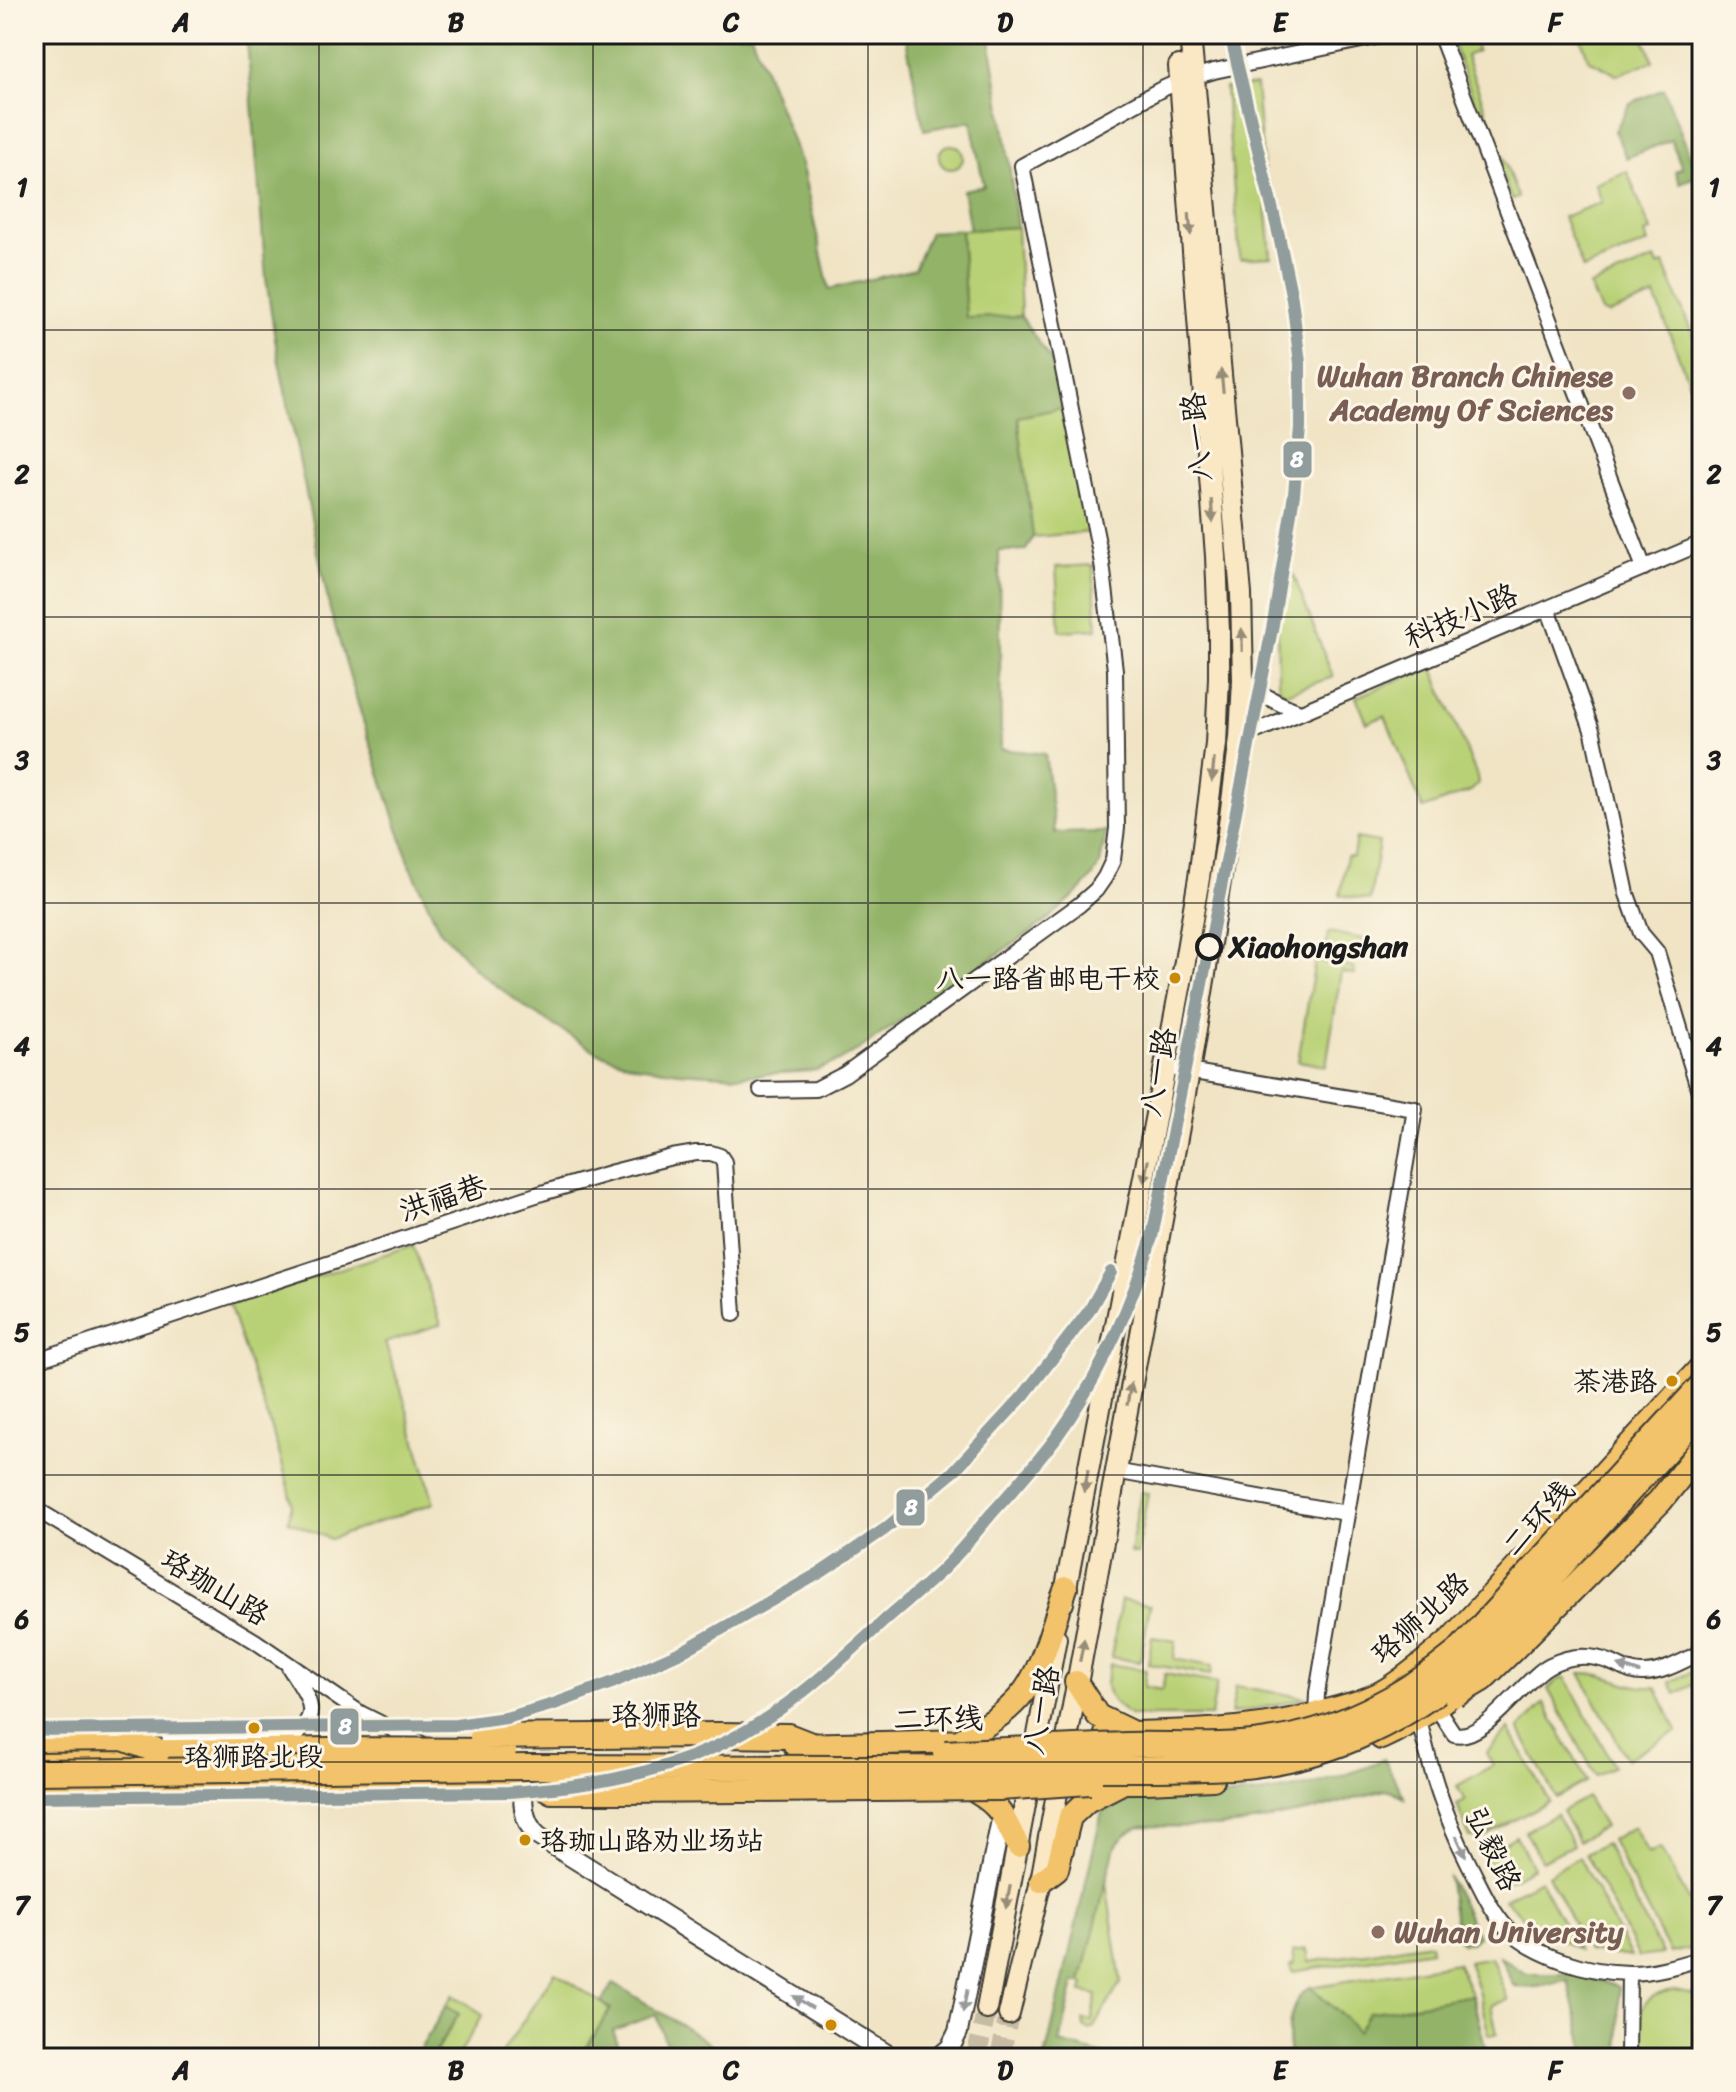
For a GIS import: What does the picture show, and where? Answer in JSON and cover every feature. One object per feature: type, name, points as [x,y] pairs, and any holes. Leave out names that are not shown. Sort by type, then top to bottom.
[{"type":"highway","name":"二环线","points":[[34,1751],[942,1753],[1128,1745],[1222,1745],[1297,1736],[1331,1725],[1397,1695],[1458,1652],[1702,1385]]},
{"type":"highway","name":"二环线","points":[[34,1772],[529,1767],[1154,1769],[1251,1765],[1305,1756],[1340,1745],[1387,1723],[1433,1696],[1470,1666],[1702,1411]]},
{"type":"highway","points":[[1387,1723],[1408,1721],[1482,1679],[1660,1501],[1702,1448]]},
{"type":"highway","points":[[329,1750],[368,1739],[719,1735],[788,1736],[811,1745]]},
{"type":"highway","points":[[34,1737],[123,1738],[158,1751]]},
{"type":"highway","points":[[528,1780],[552,1791],[999,1788],[1124,1778],[1154,1769]]},
{"type":"main road","name":"八一路","points":[[1009,2014],[1041,1881],[1189,1072],[1228,833],[1240,738],[1243,680],[1238,552],[1187,79],[1177,34]]},
{"type":"main road","name":"八一路","points":[[987,2009],[1199,878],[1214,758],[1219,677],[1216,556],[1199,353],[1187,79],[1190,34]]},
{"type":"main road","name":"珞狮北路","points":[[1037,1737],[1269,1725],[1316,1715],[1381,1692],[1450,1640],[1702,1366]]},
{"type":"main road","points":[[34,1789],[528,1780],[1124,1782],[1224,1778],[1276,1772],[1329,1758],[1390,1734],[1428,1713],[1584,1565],[1702,1434]]},
{"type":"main road","points":[[1547,1535],[1584,1565]]},
{"type":"main road","points":[[957,1742],[986,1726],[1023,1693],[1044,1651],[1066,1588]]},
{"type":"main road","points":[[1076,1682],[1098,1716],[1133,1733]]},
{"type":"main road","name":"珞狮路","points":[[34,1751],[292,1739],[424,1745],[811,1745],[1037,1737]]},
{"type":"main road","points":[[957,1782],[991,1801],[1018,1846]]},
{"type":"main road","points":[[1041,1881],[1057,1869],[1070,1817],[1087,1801],[1124,1782]]},
{"type":"street","points":[[761,1090],[816,1089],[845,1074],[1079,905],[1096,890],[1113,860],[1117,812],[1115,670],[1111,623],[1102,563],[1022,166],[1160,90],[1187,79],[1390,34]]},
{"type":"street","points":[[1440,34],[1644,568]]},
{"type":"street","name":"科技小路","points":[[1240,738],[1702,543]]},
{"type":"street","points":[[1548,608],[1593,733],[1627,894],[1641,933],[1657,952],[1702,1101]]},
{"type":"street","points":[[1243,680],[1267,697],[1300,712]]},
{"type":"street","points":[[1164,1067],[1415,1109],[1346,1513],[1316,1715]]},
{"type":"street","name":"洪福巷","points":[[34,1361],[542,1193],[664,1159],[702,1152],[716,1154],[724,1162],[734,1314]]},
{"type":"street","points":[[1115,1471],[1346,1513]]},
{"type":"street","name":"珞珈山路","points":[[34,1508],[284,1660],[310,1707],[309,1719],[292,1739]]},
{"type":"street","points":[[1428,1713],[1454,1734],[1464,1736],[1481,1727],[1540,1671],[1570,1657],[1588,1656],[1625,1670],[1647,1673],[1702,1652]]},
{"type":"street","points":[[284,1660],[360,1713],[424,1745]]},
{"type":"street","name":"弘毅路","points":[[1428,1713],[1431,1770],[1442,1806],[1499,1919],[1520,1940],[1546,1954],[1592,1969],[1629,1973],[1702,1958]]},
{"type":"street","points":[[34,1737],[292,1739]]},
{"type":"street","points":[[528,1780],[523,1792],[526,1816],[538,1836],[889,2057]]},
{"type":"street","points":[[938,2058],[953,2044],[960,2024],[1002,1815]]},
{"type":"street","points":[[1628,2058],[1629,1973]]},
{"type":"green space","points":[[245,34],[751,34],[802,167],[829,289],[914,269],[930,232],[961,230],[966,318],[1021,316],[1053,364],[1063,408],[1018,417],[1033,537],[1026,550],[999,551],[1001,749],[1045,754],[1055,833],[1106,832],[1100,864],[1082,889],[1045,922],[858,1050],[816,1070],[738,1076],[636,1066],[599,1053],[529,1010],[476,970],[439,929],[410,865],[330,610],[277,352],[266,278]]},
{"type":"green space","points":[[905,34],[989,34],[1017,227],[970,230],[963,190],[984,186],[971,121],[924,130]]},
{"type":"green space","points":[[1449,34],[1491,34],[1474,40],[1477,51],[1466,56],[1518,198],[1512,200]]},
{"type":"green space","points":[[1579,34],[1642,34],[1653,61],[1617,75],[1589,60]]},
{"type":"green space","points":[[1256,85],[1271,257],[1240,259],[1225,88]]},
{"type":"green space","points":[[1664,89],[1698,176],[1680,183],[1675,171],[1682,168],[1671,140],[1626,158],[1615,131],[1630,103]]},
{"type":"green space","points":[[951,145],[960,148],[963,157],[960,166],[951,169],[942,166],[939,157],[942,148]]},
{"type":"green space","points":[[1627,171],[1651,231],[1645,234],[1648,243],[1583,269],[1563,217],[1602,202],[1595,184]]},
{"type":"green space","points":[[1017,227],[1021,316],[966,319],[961,230]]},
{"type":"green space","points":[[1655,259],[1658,266],[1664,264],[1693,336],[1702,333],[1702,387],[1692,391],[1655,296],[1608,314],[1601,312],[1590,286]]},
{"type":"green space","points":[[1063,408],[1091,532],[1033,537],[1018,416]]},
{"type":"green space","points":[[1276,550],[1284,550],[1333,677],[1286,693],[1280,689],[1278,681]]},
{"type":"green space","points":[[1093,565],[1097,629],[1060,631],[1056,567]]},
{"type":"green space","points":[[1432,666],[1478,784],[1471,791],[1423,809],[1385,716],[1367,723],[1356,697]]},
{"type":"green space","points":[[1356,838],[1379,842],[1370,900],[1340,895],[1347,856],[1353,856]]},
{"type":"green space","points":[[1328,932],[1364,939],[1361,959],[1325,953]]},
{"type":"green space","points":[[1315,961],[1355,968],[1354,974],[1341,972],[1326,1066],[1298,1061]]},
{"type":"green space","points":[[413,1245],[441,1324],[385,1343],[434,1503],[330,1539],[288,1521],[292,1504],[289,1488],[229,1305]]},
{"type":"green space","points":[[1141,1492],[1148,1493],[1137,1554],[1130,1553]]},
{"type":"green space","points":[[1121,1600],[1150,1605],[1140,1662],[1111,1657]]},
{"type":"green space","points":[[1152,1637],[1176,1641],[1174,1659],[1212,1666],[1211,1675],[1148,1664]]},
{"type":"green space","points":[[1110,1664],[1146,1670],[1144,1687],[1162,1690],[1165,1674],[1217,1683],[1211,1716],[1129,1714],[1116,1704],[1107,1690]]},
{"type":"green space","points":[[1702,1668],[1702,1680],[1676,1694],[1669,1682]]},
{"type":"green space","points":[[1580,1673],[1600,1675],[1636,1686],[1656,1687],[1677,1731],[1627,1759]]},
{"type":"green space","points":[[1560,1678],[1566,1678],[1614,1766],[1596,1776],[1548,1689]]},
{"type":"green space","points":[[1236,1686],[1308,1698],[1231,1714]]},
{"type":"green space","points":[[1544,1703],[1587,1781],[1556,1798],[1519,1729]]},
{"type":"green space","points":[[1509,1729],[1549,1801],[1482,1838],[1470,1838],[1457,1805],[1465,1801],[1457,1786],[1493,1765],[1486,1753]]},
{"type":"green space","points":[[1384,1759],[1405,1798],[1385,1790],[1311,1811],[1242,1824],[1216,1827],[1142,1826],[1125,1835],[1114,1850],[1081,1983],[1074,1983],[1060,2043],[1115,2058],[1045,2058],[1102,1812],[1142,1799],[1274,1792],[1325,1781]]},
{"type":"green space","points":[[1587,1797],[1604,1827],[1578,1841],[1562,1811]]},
{"type":"green space","points":[[1556,1814],[1573,1845],[1542,1861],[1525,1831]]},
{"type":"green space","points":[[1634,1827],[1648,1854],[1660,1848],[1702,1924],[1702,1946],[1670,1953],[1611,1840]]},
{"type":"green space","points":[[1516,1836],[1533,1867],[1505,1882],[1495,1879],[1488,1869],[1486,1854]]},
{"type":"green space","points":[[1605,1843],[1662,1954],[1639,1957],[1585,1854]]},
{"type":"green space","points":[[1579,1857],[1631,1957],[1588,1951],[1548,1875]]},
{"type":"green space","points":[[1448,1876],[1478,1937],[1471,1943],[1462,1943],[1457,1936]]},
{"type":"green space","points":[[1540,1880],[1577,1949],[1524,1918],[1504,1899]]},
{"type":"green space","points":[[1106,1882],[1121,1982],[1094,2027],[1089,2030],[1084,2027],[1083,2020],[1092,2021],[1097,1995],[1082,1992],[1084,1984],[1081,1983]]},
{"type":"green space","points":[[1430,1943],[1431,1950],[1292,1972],[1291,1965],[1295,1964],[1293,1951],[1307,1949],[1309,1962]]},
{"type":"green space","points":[[1491,1957],[1508,2000],[1491,2005],[1497,2034],[1489,2035],[1468,1961]]},
{"type":"green space","points":[[1500,1957],[1527,1974],[1581,1974],[1619,1987],[1620,2058],[1587,2058],[1568,1981],[1533,1987],[1513,1985]]},
{"type":"green space","points":[[1457,1963],[1472,1995],[1487,2058],[1291,2058],[1288,2039],[1290,2019],[1297,2000],[1310,1987]]},
{"type":"green space","points":[[555,1972],[611,2009],[579,2058],[499,2058]]},
{"type":"green space","points":[[614,1983],[733,2058],[707,2058],[704,2052],[686,2058],[671,2058],[656,2015],[613,2030],[623,2058],[579,2058],[611,2009],[601,2002]]},
{"type":"green space","points":[[1310,1987],[1357,2032],[1368,2013],[1472,1995],[1488,2058],[1291,2058],[1288,2039],[1290,2019],[1297,2000]]},
{"type":"green space","points":[[1675,1990],[1702,1996],[1702,2055],[1690,2058],[1640,2058],[1639,2022],[1644,2005],[1661,1993]]},
{"type":"green space","points":[[453,1995],[483,2014],[457,2058],[432,2058],[459,2014],[446,2006]]},
{"type":"green space","points":[[446,2006],[459,2014],[431,2058],[419,2051]]},
{"type":"tunnel","points":[[976,2058],[987,2009]]},
{"type":"tunnel","points":[[1000,2058],[1009,2014]]},
{"type":"transit line","name":"8","points":[[34,1797],[509,1792],[614,1779],[690,1757],[739,1735],[784,1706],[933,1578],[1024,1477],[1071,1416],[1112,1342],[1152,1237],[1273,624],[1294,494],[1300,428],[1300,363],[1292,299],[1230,34]]},
{"type":"transit line","name":"8","points":[[34,1730],[456,1725],[506,1718],[614,1682],[685,1650],[823,1571],[885,1529],[952,1473],[1024,1395],[1089,1311],[1111,1272]]},
{"type":"place","name":"Wuhan Branch Chinese Academy Of Sciences","points":[[1629,393]]},
{"type":"place","name":"Xiaohongshan","points":[[1209,947]]},
{"type":"place","name":"八一路省邮电干校","points":[[1175,978]]},
{"type":"place","name":"茶港路","points":[[1672,1381]]},
{"type":"place","name":"珞狮路北段","points":[[254,1728]]},
{"type":"place","name":"珞珈山路劝业场站","points":[[525,1840]]},
{"type":"place","name":"Wuhan University","points":[[1378,1932]]}]
